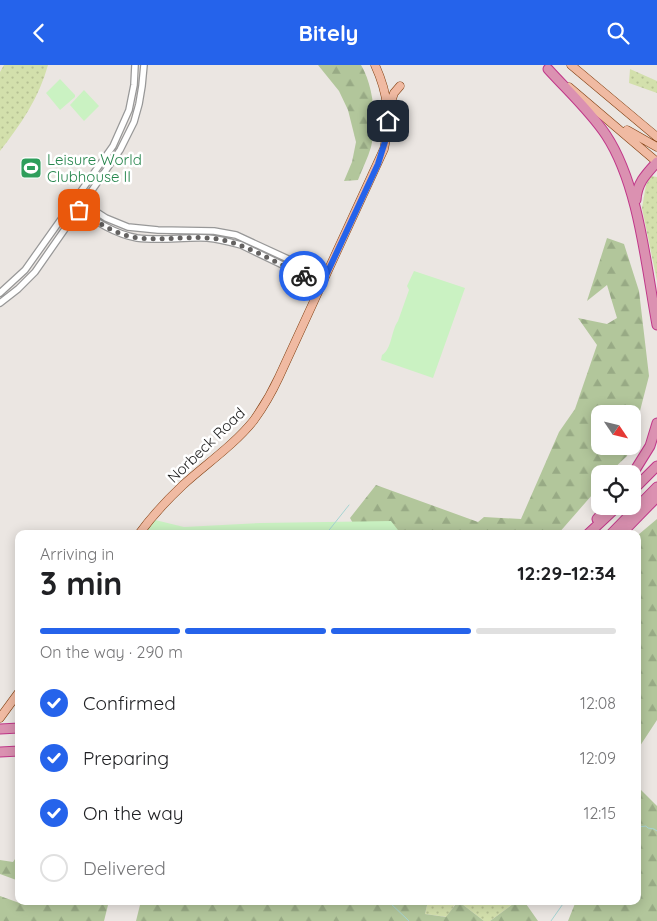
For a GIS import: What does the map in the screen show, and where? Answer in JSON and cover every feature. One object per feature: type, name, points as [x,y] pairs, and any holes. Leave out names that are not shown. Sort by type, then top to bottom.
[{"type":"highway","points":[[545,67],[595,120],[619,158],[635,208],[657,325]]},
{"type":"highway","points":[[635,208],[640,181],[657,161]]},
{"type":"highway","points":[[638,465],[650,446],[657,423]]},
{"type":"highway","points":[[641,482],[657,466]]},
{"type":"highway","points":[[615,530],[657,487]]},
{"type":"highway","points":[[625,530],[657,497]]},
{"type":"highway","points":[[587,530],[600,515]]},
{"type":"highway","points":[[592,530],[608,515]]},
{"type":"highway","points":[[0,729],[15,728]]},
{"type":"highway","points":[[0,752],[15,751]]},
{"type":"main road","name":"Norbeck Road","points":[[142,530],[160,507],[240,435],[263,407],[280,377],[378,164],[388,132],[388,109],[384,88],[375,65]]},
{"type":"main road","points":[[571,65],[657,137]]},
{"type":"main road","points":[[545,67],[657,161]]},
{"type":"main road","points":[[388,109],[393,96],[400,86]]},
{"type":"main road","points":[[575,91],[633,134],[657,147]]},
{"type":"main road","points":[[2,716],[15,698]]},
{"type":"street","points":[[0,293],[25,270],[113,147],[131,102],[135,65]]},
{"type":"street","points":[[0,303],[35,272],[120,150],[127,137],[139,104],[144,65]]},
{"type":"street","points":[[74,202],[83,203],[106,218],[128,227],[150,230],[214,231],[236,235],[323,280]]},
{"type":"street","points":[[74,202],[79,210],[104,227],[134,237],[159,239],[206,238],[230,242],[323,280]]},
{"type":"green space","points":[[4,65],[48,65],[40,89],[15,131],[0,151],[0,72]]},
{"type":"green space","points":[[318,65],[361,65],[369,84],[374,116],[373,137],[370,151],[358,180],[344,181],[352,162],[356,142],[348,110],[339,91]]},
{"type":"green space","points":[[630,69],[657,81],[657,93],[629,83]]},
{"type":"green space","points":[[60,79],[75,97],[60,110],[46,93]]},
{"type":"green space","points":[[84,90],[99,106],[84,121],[70,105]]},
{"type":"green space","points":[[651,176],[657,177],[657,281],[642,208],[646,185]]},
{"type":"green space","points":[[607,238],[624,244],[639,291],[649,376],[641,407],[641,405],[591,405],[591,455],[627,455],[618,465],[591,465],[591,496],[561,530],[357,530],[350,518],[376,485],[478,522],[484,517],[521,519],[559,432],[575,409],[597,345],[578,318],[607,324],[617,318],[607,285],[587,301]]},
{"type":"green space","points":[[414,271],[465,288],[433,378],[381,360],[382,355],[390,344],[409,290],[407,286]]},
{"type":"green space","points":[[151,519],[184,527],[261,523],[391,521],[398,530],[142,530]]},
{"type":"green space","points":[[657,519],[657,720],[641,744],[641,532]]},
{"type":"green space","points":[[641,790],[657,806],[657,921],[568,921],[574,905],[641,905]]},
{"type":"green space","points":[[15,859],[15,880],[0,874],[0,860],[13,862]]},
{"type":"green space","points":[[0,896],[15,901],[15,905],[108,905],[104,921],[0,921]]},
{"type":"green space","points":[[140,905],[427,905],[425,914],[446,917],[455,905],[463,905],[484,921],[136,921]]},
{"type":"green space","points":[[427,905],[454,905],[447,917],[425,914]]},
{"type":"green space","points":[[463,905],[512,905],[490,921],[484,921]]},
{"type":"green space","points":[[512,905],[527,905],[538,921],[490,921]]},
{"type":"waterway","points":[[329,530],[349,505]]},
{"type":"waterway","points":[[641,827],[646,826],[657,831]]},
{"type":"waterway","points":[[392,905],[409,921]]},
{"type":"waterway","points":[[551,921],[562,905]]},
{"type":"way so far","points":[[79,210],[104,227],[134,237],[159,239],[206,238],[241,245],[304,276]]},
{"type":"place","name":"Leisure World Clubhouse II","points":[[31,168]]},
{"type":"route","points":[[304,276],[322,284],[378,164],[388,132],[388,121]]}]
